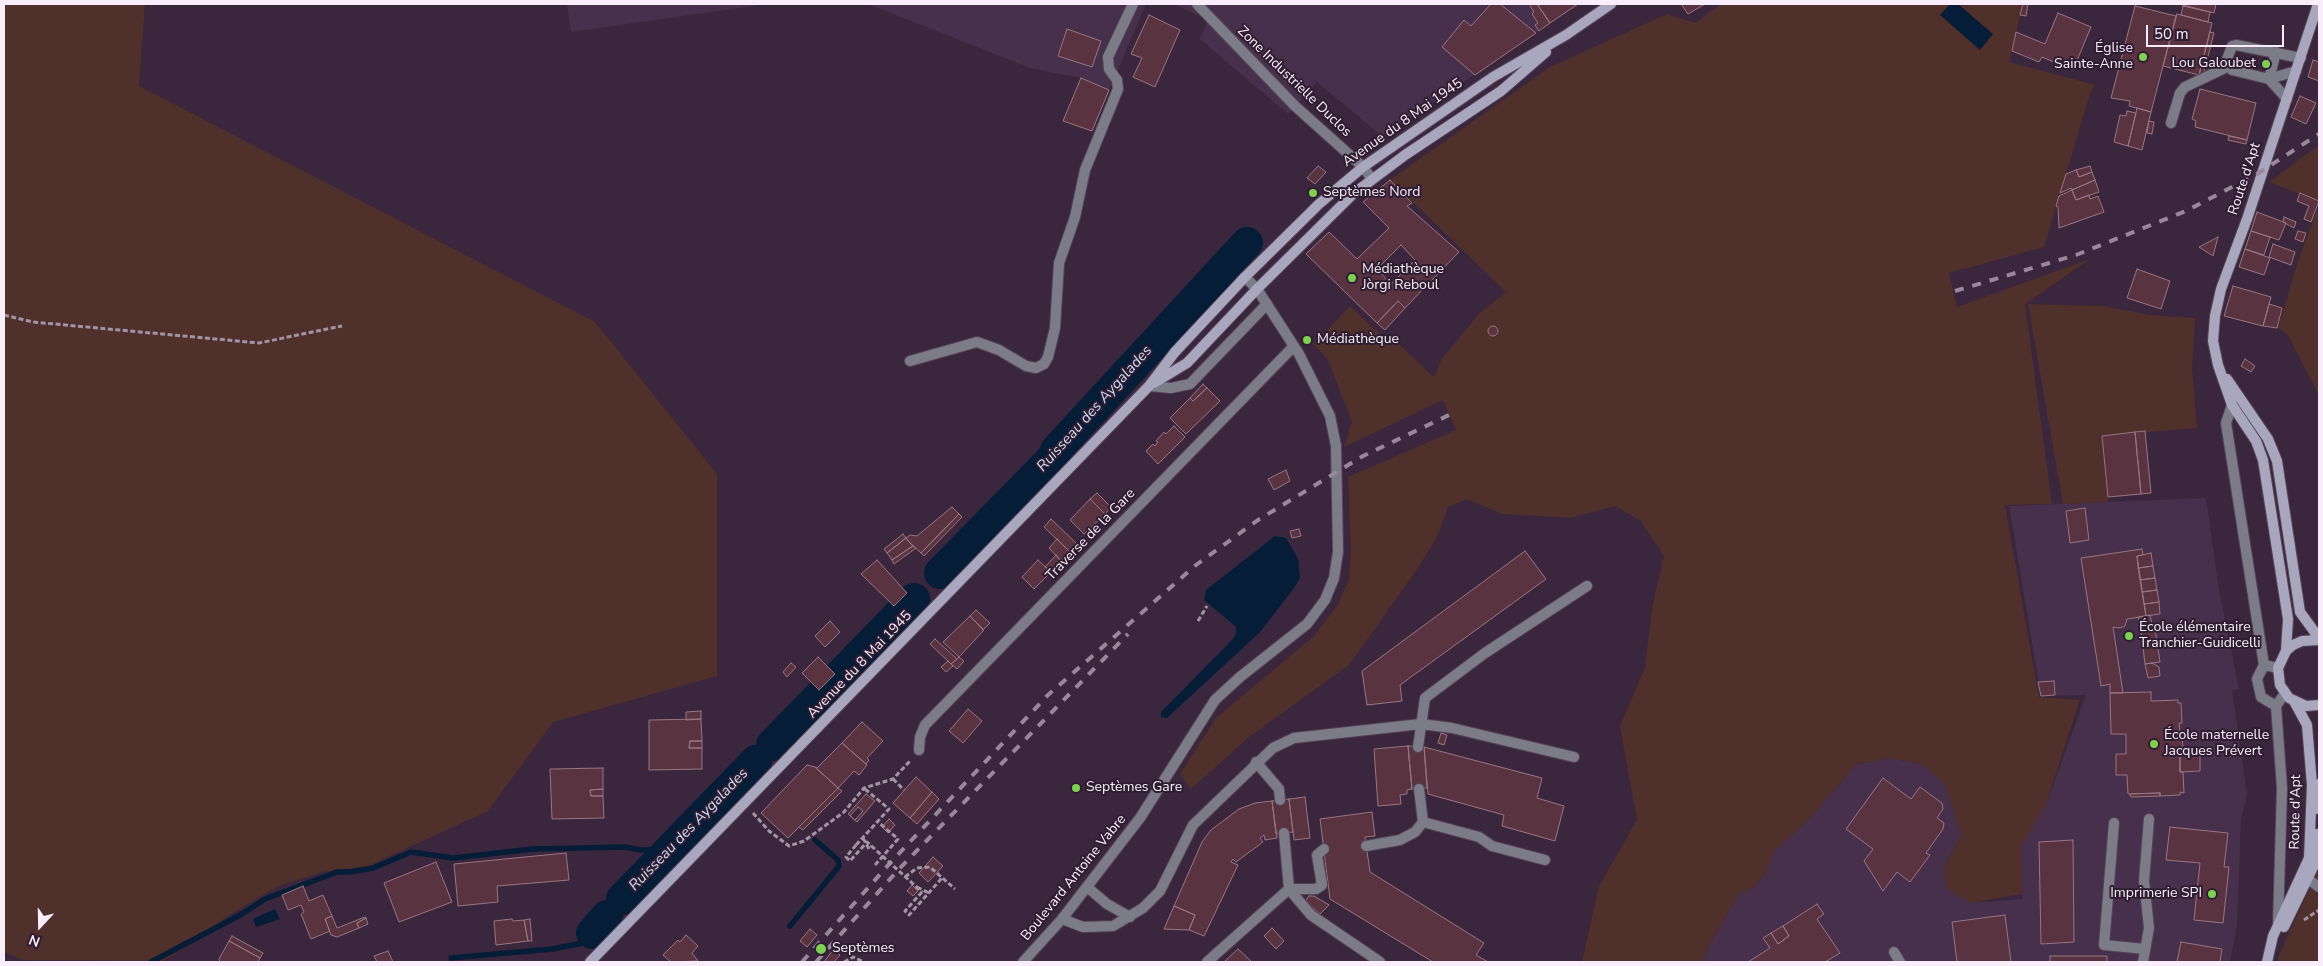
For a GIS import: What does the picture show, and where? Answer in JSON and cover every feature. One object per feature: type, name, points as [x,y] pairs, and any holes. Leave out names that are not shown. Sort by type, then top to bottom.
[{"type":"main road","name":"Avenue du 8 Mai 1945","points":[[590,962],[1149,386],[1174,352],[1245,277],[1319,204],[1363,167],[1493,77],[1566,35],[1611,4]]},
{"type":"main road","name":"Route d'Apt","points":[[2286,651],[2288,619],[2263,460],[2256,441],[2232,405],[2218,365],[2213,341],[2215,316],[2221,289],[2318,4]]},
{"type":"main road","name":"Avenue du 8 Mai 1945","points":[[1149,386],[1187,363],[1257,289],[1372,179],[1500,91],[1566,35]]},
{"type":"main road","name":"Route d'Apt","points":[[2218,365],[2268,439],[2277,461],[2300,612],[2319,639]]},
{"type":"main road","points":[[2319,639],[2302,641],[2286,651],[2278,668],[2280,685],[2285,693],[2294,701],[2306,706],[2319,705]]},
{"type":"main road","name":"Route d'Apt","points":[[2267,962],[2278,926],[2308,858],[2312,785],[2307,725],[2294,701]]},
{"type":"main road","name":"Route d'Apt","points":[[2271,949],[2316,861],[2319,784]]},
{"type":"street","points":[[910,361],[977,342],[999,350],[1026,366],[1036,368],[1044,364],[1048,357],[1054,328],[1059,263],[1075,217],[1085,170],[1118,89],[1117,80],[1109,70],[1108,57],[1134,4]]},
{"type":"street","name":"Zone Industrielle Duclos","points":[[1197,4],[1295,106],[1363,167],[1372,179]]},
{"type":"street","points":[[2227,67],[2226,62],[2232,46],[2276,52],[2301,58]]},
{"type":"street","points":[[2269,79],[2276,52]]},
{"type":"street","points":[[2227,67],[2232,70],[2269,79],[2296,71]]},
{"type":"street","points":[[2172,123],[2180,93],[2185,87],[2227,67]]},
{"type":"street","points":[[2269,79],[2287,99]]},
{"type":"street","name":"Boulevard Antoine Vabre","points":[[1023,962],[1062,919],[1140,818],[1215,700],[1240,677],[1307,624],[1325,600],[1334,578],[1338,552],[1336,446],[1330,416],[1294,346],[1257,289],[1245,277]]},
{"type":"street","points":[[1149,386],[1171,388],[1190,384],[1266,304]]},
{"type":"street","name":"Traverse de la Gare","points":[[919,750],[920,738],[925,725],[1294,346]]},
{"type":"street","points":[[2232,405],[2226,423],[2264,665],[2257,679],[2261,697],[2276,706]]},
{"type":"street","points":[[1418,747],[1425,698],[1485,652],[1587,586]]},
{"type":"street","points":[[2264,665],[2278,668]]},
{"type":"street","points":[[2278,926],[2282,788],[2276,706],[2285,693]]},
{"type":"street","points":[[1062,919],[1083,927],[1113,926],[1143,908],[1160,891],[1193,825],[1256,762],[1273,748],[1294,738],[1421,724],[1452,728],[1574,757]]},
{"type":"street","points":[[1256,762],[1279,790],[1280,800]]},
{"type":"street","points":[[1366,846],[1400,840],[1416,832],[1424,822],[1419,789]]},
{"type":"street","points":[[2143,962],[2148,928],[2144,881],[2149,819]]},
{"type":"street","points":[[1424,822],[1479,837],[1492,846],[1546,860]]},
{"type":"street","points":[[2114,823],[2104,945],[2145,949]]},
{"type":"street","points":[[1284,833],[1289,889],[1311,915],[1380,962]]},
{"type":"street","points":[[1207,962],[1289,889],[1316,889],[1322,885],[1317,855],[1324,849]]},
{"type":"street","points":[[2308,879],[2319,887]]},
{"type":"street","points":[[1087,887],[1107,904],[1130,917]]},
{"type":"street","points":[[1894,952],[1900,962]]},
{"type":"path","points":[[4,314],[33,322],[260,343],[342,326]]},
{"type":"path","points":[[1198,621],[1207,606]]},
{"type":"path","points":[[745,803],[769,831],[790,846],[804,841],[844,812],[864,788],[893,780],[919,750]]},
{"type":"path","points":[[893,780],[904,790]]},
{"type":"path","points":[[864,788],[889,809],[846,857],[850,861],[867,842],[871,848]]},
{"type":"path","points":[[876,866],[898,839],[878,822]]},
{"type":"path","points":[[863,838],[871,848],[922,892],[904,912],[909,916],[942,878]]},
{"type":"path","points":[[905,877],[918,868],[930,867],[955,890]]},
{"type":"path","points":[[916,887],[929,893]]},
{"type":"path","points":[[844,962],[853,957],[864,962]]},
{"type":"shaded area","points":[[4,4],[145,4],[139,86],[595,322],[717,474],[717,676],[553,722],[488,811],[368,866],[323,872],[278,886],[226,917],[203,937],[163,961],[22,960],[4,952]]},
{"type":"shaded area","points":[[567,4],[767,4],[571,32]]},
{"type":"shaded area","points":[[868,4],[1146,4],[1109,90],[1081,78],[1030,68]]},
{"type":"shaded area","points":[[1174,4],[1578,4],[1383,137],[1317,82],[1288,114],[1200,39],[1208,20]]},
{"type":"shaded area","points":[[1721,4],[2023,4],[2009,62],[2095,85],[2090,94],[2044,247],[1949,273],[1957,307],[2090,259],[2025,304],[2052,504],[2005,505],[2039,697],[2080,700],[2046,804],[2021,846],[2022,894],[1971,903],[1957,896],[1945,886],[1944,867],[1962,835],[1944,783],[1921,764],[1889,758],[1857,764],[1808,820],[1775,850],[1765,874],[1755,886],[1738,895],[1706,951],[1704,962],[1582,962],[1599,886],[1637,820],[1620,726],[1645,668],[1652,608],[1664,556],[1641,521],[1615,506],[1571,518],[1502,514],[1467,499],[1448,507],[1437,537],[1418,568],[1349,665],[1249,737],[1191,789],[1180,774],[1216,718],[1314,636],[1337,606],[1349,580],[1351,548],[1348,477],[1456,430],[1443,400],[1344,447],[1352,422],[1328,360],[1314,344],[1350,306],[1385,339],[1389,335],[1434,377],[1441,360],[1480,313],[1506,292],[1390,180],[1550,67],[1667,14],[1695,23]]},
{"type":"shaded area","points":[[2319,145],[2319,201],[2269,182]]},
{"type":"shaded area","points":[[2319,205],[2319,395],[2287,334],[2278,328],[2300,255]]},
{"type":"shaded area","points":[[2028,304],[2104,306],[2149,315],[2195,318],[2192,369],[2197,428],[2102,436],[2108,502],[2063,504]]},
{"type":"shaded area","points":[[2206,498],[2219,590],[2239,689],[2232,690],[2247,794],[2241,819],[2237,925],[2230,962],[1704,962],[1706,951],[1738,895],[1755,886],[1765,874],[1775,850],[1808,820],[1857,764],[1889,758],[1921,764],[1944,782],[1962,835],[1944,867],[1971,903],[2022,899],[2021,846],[2048,799],[2086,695],[2041,696],[2009,506]]},
{"type":"shaded area","points":[[2319,868],[2319,962],[2277,962],[2279,955]]},
{"type":"water","points":[[1950,4],[1958,4],[1993,34],[1980,50],[1940,15]]},
{"type":"water","points":[[1275,536],[1286,538],[1298,559],[1300,578],[1294,588],[1260,632],[1167,718],[1161,717],[1161,712],[1236,634],[1236,627],[1204,600],[1206,590]]},
{"type":"water","points":[[275,909],[280,919],[256,927],[253,919]]},
{"type":"building","points":[[1491,4],[1500,4],[1536,33],[1475,75],[1442,47],[1464,20],[1471,26]]},
{"type":"building","points":[[1529,4],[1537,4],[1550,23],[1539,31],[1535,25],[1538,23],[1532,14],[1534,12]]},
{"type":"building","points":[[1537,4],[1578,4],[1550,23]]},
{"type":"building","points":[[1681,4],[1705,4],[1688,14]]},
{"type":"building","points":[[2023,4],[2028,4],[2026,16],[2020,15]]},
{"type":"building","points":[[2179,4],[2216,4],[2214,13]]},
{"type":"building","name":"Église Sainte-Anne","points":[[2135,6],[2176,16],[2151,112],[2129,106],[2130,101],[2111,98]]},
{"type":"building","points":[[2183,6],[2210,12],[2208,22],[2181,15]]},
{"type":"building","points":[[2058,13],[2091,27],[2073,70],[2042,57],[2039,62],[2012,51],[2016,32],[2045,44]]},
{"type":"building","points":[[2177,14],[2212,23],[2199,75],[2163,66]]},
{"type":"building","points":[[1149,15],[1180,30],[1155,87],[1133,77],[1142,58],[1131,54]]},
{"type":"building","points":[[1067,29],[1101,41],[1092,67],[1058,56]]},
{"type":"building","points":[[2210,32],[2214,33],[2203,76],[2199,75]]},
{"type":"building","points":[[2313,60],[2319,62],[2319,81],[2308,77]]},
{"type":"building","points":[[1081,78],[1109,90],[1092,131],[1063,121]]},
{"type":"building","points":[[2200,89],[2256,103],[2247,140],[2195,127],[2196,121],[2192,119]]},
{"type":"building","points":[[2300,96],[2316,103],[2306,124],[2291,117]]},
{"type":"building","points":[[2137,108],[2151,112],[2142,150],[2128,146]]},
{"type":"building","points":[[2127,111],[2136,113],[2128,146],[2114,142],[2120,115],[2126,116]]},
{"type":"building","points":[[2149,121],[2154,122],[2152,134],[2147,133]]},
{"type":"building","points":[[2229,136],[2247,140],[2246,144],[2228,140]]},
{"type":"building","points":[[1318,166],[1326,172],[1315,184],[1307,178]]},
{"type":"building","points":[[2090,166],[2092,172],[2079,177],[2076,170]]},
{"type":"building","points":[[2076,170],[2079,177],[2092,172],[2095,180],[2060,193],[2066,174]]},
{"type":"building","points":[[1390,180],[1412,203],[1407,206],[1459,252],[1405,308],[1398,301],[1377,323],[1306,254],[1329,232],[1357,259],[1389,228],[1363,202]],"holes":[[[1401,245],[1415,260],[1391,284],[1377,269]]]},
{"type":"building","points":[[2095,180],[2099,192],[2076,200],[2072,190]]},
{"type":"building","points":[[2072,190],[2076,200],[2089,195],[2090,199],[2098,196],[2104,212],[2059,228],[2058,207],[2056,206],[2059,196]]},
{"type":"building","points":[[2300,193],[2319,201],[2311,222],[2304,219],[2309,206],[2297,201]]},
{"type":"building","points":[[2257,212],[2286,223],[2279,240],[2251,231]]},
{"type":"building","points":[[2284,217],[2296,222],[2294,228],[2283,222]]},
{"type":"building","points":[[2251,231],[2270,237],[2264,255],[2245,249]]},
{"type":"building","points":[[2298,231],[2306,233],[2303,242],[2295,239]]},
{"type":"building","points":[[2218,237],[2213,256],[2199,247],[2203,245]]},
{"type":"building","points":[[2273,244],[2295,252],[2291,265],[2269,257]]},
{"type":"building","points":[[2245,249],[2270,258],[2264,275],[2239,267]]},
{"type":"building","points":[[2137,269],[2170,281],[2161,309],[2127,298]]},
{"type":"building","points":[[2233,286],[2271,297],[2263,326],[2224,316]]},
{"type":"building","points":[[1398,301],[1405,308],[1385,330],[1377,323]]},
{"type":"building","points":[[2269,304],[2282,308],[2277,328],[2263,326]]},
{"type":"building","points":[[1493,326],[1498,331],[1493,336],[1488,331]]},
{"type":"building","points":[[2245,359],[2255,366],[2251,372],[2241,366]]},
{"type":"building","points":[[1203,384],[1207,388],[1193,401],[1190,398]]},
{"type":"building","points":[[1207,388],[1220,401],[1186,434],[1170,418],[1190,398],[1193,401]]},
{"type":"building","points":[[1174,426],[1185,437],[1158,464],[1146,451],[1153,444],[1155,446],[1158,442],[1156,441],[1164,432],[1166,434]]},
{"type":"building","points":[[2145,431],[2151,493],[2141,494],[2135,432]]},
{"type":"building","points":[[2135,432],[2141,494],[2108,497],[2102,436]]},
{"type":"building","points":[[1286,470],[1290,481],[1274,490],[1268,479]]},
{"type":"building","points":[[1097,493],[1111,507],[1105,514],[1090,499]]},
{"type":"building","points":[[1090,499],[1105,514],[1084,534],[1070,520]]},
{"type":"building","points":[[952,507],[959,514],[921,553],[906,538],[910,535],[917,536]]},
{"type":"building","points":[[2085,508],[2089,540],[2070,543],[2066,511]]},
{"type":"building","points":[[959,514],[962,517],[924,556],[921,553]]},
{"type":"building","points":[[1051,519],[1076,543],[1069,551],[1044,527]]},
{"type":"building","points":[[1299,529],[1301,536],[1292,538],[1290,531]]},
{"type":"building","points":[[903,534],[906,538],[887,553],[884,549]]},
{"type":"building","points":[[906,538],[913,546],[892,560],[887,553]]},
{"type":"building","points":[[1057,539],[1070,552],[1061,561],[1049,548]]},
{"type":"building","points":[[913,546],[916,548],[894,564],[892,560]]},
{"type":"building","points":[[2142,549],[2143,555],[2137,556],[2146,616],[2127,619],[2125,626],[2120,628],[2113,627],[2123,693],[2110,693],[2110,684],[2101,686],[2081,558]]},
{"type":"building","points":[[1525,551],[1546,579],[1400,685],[1402,701],[1367,705],[1362,671]]},
{"type":"building","points":[[2151,553],[2153,566],[2138,568],[2137,556]]},
{"type":"building","points":[[1056,555],[1061,561],[1051,572],[1045,567]]},
{"type":"building","points":[[877,560],[907,593],[894,606],[861,574]]},
{"type":"building","points":[[1038,560],[1051,572],[1034,589],[1022,577]]},
{"type":"building","points":[[2153,566],[2155,578],[2140,580],[2138,568]]},
{"type":"building","points":[[2155,578],[2157,590],[2142,592],[2140,580]]},
{"type":"building","points":[[2157,590],[2159,602],[2144,604],[2142,592]]},
{"type":"building","points":[[2159,602],[2160,614],[2146,616],[2144,604]]},
{"type":"building","points":[[976,610],[990,623],[983,630],[970,616]]},
{"type":"building","points":[[2150,615],[2152,624],[2148,630],[2141,631],[2138,617]]},
{"type":"building","points":[[970,616],[984,630],[959,657],[943,642]]},
{"type":"building","points":[[830,621],[840,632],[825,647],[815,636]]},
{"type":"building","points":[[2155,629],[2160,662],[2145,664],[2141,631]]},
{"type":"building","points":[[935,639],[957,659],[951,664],[930,644]]},
{"type":"building","points":[[818,657],[835,674],[819,690],[802,673]]},
{"type":"building","points":[[959,657],[964,661],[957,669],[951,664]]},
{"type":"building","points":[[948,661],[953,666],[946,672],[941,667]]},
{"type":"building","points":[[791,663],[796,667],[787,677],[783,672]]},
{"type":"building","points":[[2152,663],[2159,667],[2160,676],[2148,678],[2145,664]]},
{"type":"building","points":[[2054,681],[2055,695],[2041,696],[2038,682]]},
{"type":"building","points":[[2151,692],[2151,701],[2178,700],[2178,703],[2181,703],[2182,723],[2179,723],[2180,732],[2182,732],[2183,753],[2180,753],[2180,772],[2183,772],[2184,793],[2180,792],[2180,795],[2160,796],[2160,793],[2128,794],[2127,775],[2116,775],[2116,754],[2126,754],[2126,734],[2111,734],[2110,693]]},
{"type":"building","points":[[968,709],[982,721],[963,743],[949,731]]},
{"type":"building","points":[[701,711],[701,719],[686,720],[686,712]]},
{"type":"building","points":[[701,719],[702,741],[690,741],[689,748],[702,748],[702,769],[649,770],[649,720]]},
{"type":"building","points":[[862,722],[883,741],[867,758],[869,760],[866,764],[842,743]]},
{"type":"building","points":[[1441,733],[1447,735],[1444,745],[1438,743]]},
{"type":"building","points":[[690,741],[702,741],[702,748],[689,748]]},
{"type":"building","points":[[842,743],[867,765],[859,775],[854,771],[838,788],[815,767],[817,768]]},
{"type":"building","points":[[1408,746],[1424,747],[1427,788],[1412,789]]},
{"type":"building","points":[[1408,746],[1412,789],[1407,790],[1407,794],[1400,795],[1401,804],[1378,806],[1374,749]]},
{"type":"building","points":[[1424,747],[1542,778],[1537,798],[1564,806],[1555,841],[1502,826],[1504,815],[1428,794]]},
{"type":"building","points":[[2180,753],[2200,753],[2200,771],[2180,772]]},
{"type":"building","points":[[807,765],[815,767],[838,788],[788,838],[761,813]]},
{"type":"building","points":[[603,768],[603,789],[590,790],[591,796],[603,796],[604,818],[552,819],[550,769]]},
{"type":"building","points":[[916,777],[932,792],[910,818],[893,803]]},
{"type":"building","points":[[1883,778],[1911,799],[1920,787],[1942,803],[1943,809],[1937,818],[1944,823],[1943,829],[1926,853],[1930,855],[1910,882],[1897,872],[1883,891],[1864,861],[1873,849],[1846,829]]},
{"type":"building","points":[[838,788],[842,791],[803,830],[799,827]]},
{"type":"building","points":[[603,789],[603,796],[591,796],[590,790]]},
{"type":"building","points":[[932,792],[939,799],[917,824],[910,818]]},
{"type":"building","points":[[2160,793],[2160,796],[2131,797],[2130,794]]},
{"type":"building","points":[[866,794],[875,801],[857,822],[848,814]]},
{"type":"building","points":[[1305,797],[1310,838],[1294,840],[1289,799]]},
{"type":"building","points":[[1289,799],[1293,832],[1276,834],[1272,801]]},
{"type":"building","points":[[1272,801],[1277,838],[1265,840],[1264,835],[1260,838],[1263,842],[1236,862],[1233,859],[1231,862],[1238,865],[1204,936],[1189,930],[1195,915],[1174,906],[1202,842],[1211,830],[1239,809],[1255,803]]},
{"type":"building","points":[[858,807],[863,811],[855,820],[850,816]]},
{"type":"building","points":[[1372,812],[1375,836],[1365,837],[1370,872],[1484,943],[1476,955],[1488,962],[1433,962],[1330,899],[1320,819]]},
{"type":"building","points":[[889,819],[895,825],[888,833],[882,827]]},
{"type":"building","name":"Imprimerie SPI","points":[[2170,827],[2228,833],[2224,867],[2229,867],[2223,923],[2194,920],[2200,863],[2166,860]]},
{"type":"building","points":[[2073,840],[2074,942],[2041,944],[2039,842]]},
{"type":"building","points":[[566,853],[569,880],[497,886],[498,902],[458,906],[454,864]]},
{"type":"building","points":[[933,857],[943,866],[928,882],[919,873]]},
{"type":"building","points":[[436,862],[452,902],[399,922],[384,883]]},
{"type":"building","points":[[912,885],[918,891],[913,896],[907,891]]},
{"type":"building","points":[[303,886],[309,901],[323,895],[332,916],[325,919],[330,931],[311,939],[301,914],[304,912],[301,905],[288,910],[282,895]]},
{"type":"building","points":[[1309,896],[1314,896],[1329,905],[1320,914],[1305,901]]},
{"type":"building","points":[[1817,904],[1824,914],[1817,919],[1840,953],[1825,962],[1748,962],[1770,948],[1763,938],[1771,933],[1778,944],[1789,936],[1783,926]]},
{"type":"building","points":[[1174,906],[1195,915],[1189,930],[1164,929]]},
{"type":"building","points":[[2005,915],[2011,962],[1957,962],[1952,922]]},
{"type":"building","points":[[332,916],[337,928],[366,918],[357,923],[359,928],[337,937],[331,935],[325,919]]},
{"type":"building","points":[[366,918],[368,924],[359,928],[357,923]]},
{"type":"building","points":[[512,919],[513,921],[524,920],[528,941],[496,945],[494,921]]},
{"type":"building","points":[[530,919],[532,941],[528,941],[524,920]]},
{"type":"building","points":[[1783,926],[1789,936],[1778,944],[1771,933]]},
{"type":"building","points":[[1272,928],[1284,941],[1276,949],[1264,936]]},
{"type":"building","points":[[810,929],[817,935],[807,947],[800,941]]},
{"type":"building","points":[[686,935],[698,946],[692,953],[698,961],[671,962],[663,955]]},
{"type":"building","points":[[232,936],[263,953],[260,958],[229,941]]},
{"type":"building","points":[[229,941],[260,958],[258,962],[220,962],[219,959]]},
{"type":"building","points":[[2181,942],[2222,949],[2220,962],[2177,962]]},
{"type":"building","points":[[1238,949],[1252,962],[1224,962]]},
{"type":"building","points":[[833,950],[840,955],[834,962],[824,962]]},
{"type":"building","points":[[388,951],[393,962],[377,962],[374,956]]},
{"type":"building","points":[[2050,956],[2107,956],[2107,962],[2050,962]]},
{"type":"waterway","name":"Ruisseau des Aygalades","points":[[940,573],[1052,459],[1057,449],[1247,243]]},
{"type":"waterway","name":"Ruisseau des Aygalades","points":[[853,662],[914,599]]},
{"type":"waterway","name":"Ruisseau des Aygalades","points":[[772,745],[848,667]]},
{"type":"waterway","name":"Ruisseau des Aygalades","points":[[622,899],[756,761]]},
{"type":"waterway","points":[[790,926],[839,866],[838,860],[815,840]]},
{"type":"waterway","points":[[151,962],[242,914],[265,899],[337,872],[373,868],[411,852],[453,858],[533,849],[625,847],[641,850],[671,849]]},
{"type":"waterway","name":"Ruisseau des Aygalades","points":[[592,933],[607,916]]},
{"type":"waterway","points":[[451,958],[552,949],[583,943]]},
{"type":"railway","points":[[1955,291],[2076,255],[2186,211],[2257,174],[2319,134]]},
{"type":"railway","points":[[802,962],[891,862],[1048,695],[1196,565],[1258,520],[1363,456],[1449,415]]},
{"type":"railway","points":[[816,962],[899,869],[1128,634]]},
{"type":"place","name":"Église Sainte-Anne","points":[[2143,57]]},
{"type":"place","name":"Lou Galoubet","points":[[2266,64]]},
{"type":"place","name":"Septèmes Nord","points":[[1313,193]]},
{"type":"place","name":"Médiathèque Jòrgi Reboul","points":[[1352,278]]},
{"type":"place","name":"Médiathèque","points":[[1307,340]]},
{"type":"place","name":"École élémentaire Tranchier-Guidicelli","points":[[2129,636]]},
{"type":"place","name":"École maternelle Jacques Prévert","points":[[2154,744]]},
{"type":"place","name":"Septèmes Gare","points":[[1076,788]]},
{"type":"place","name":"Imprimerie SPI","points":[[2212,894]]},
{"type":"place","name":"Septèmes","points":[[821,949]]}]
